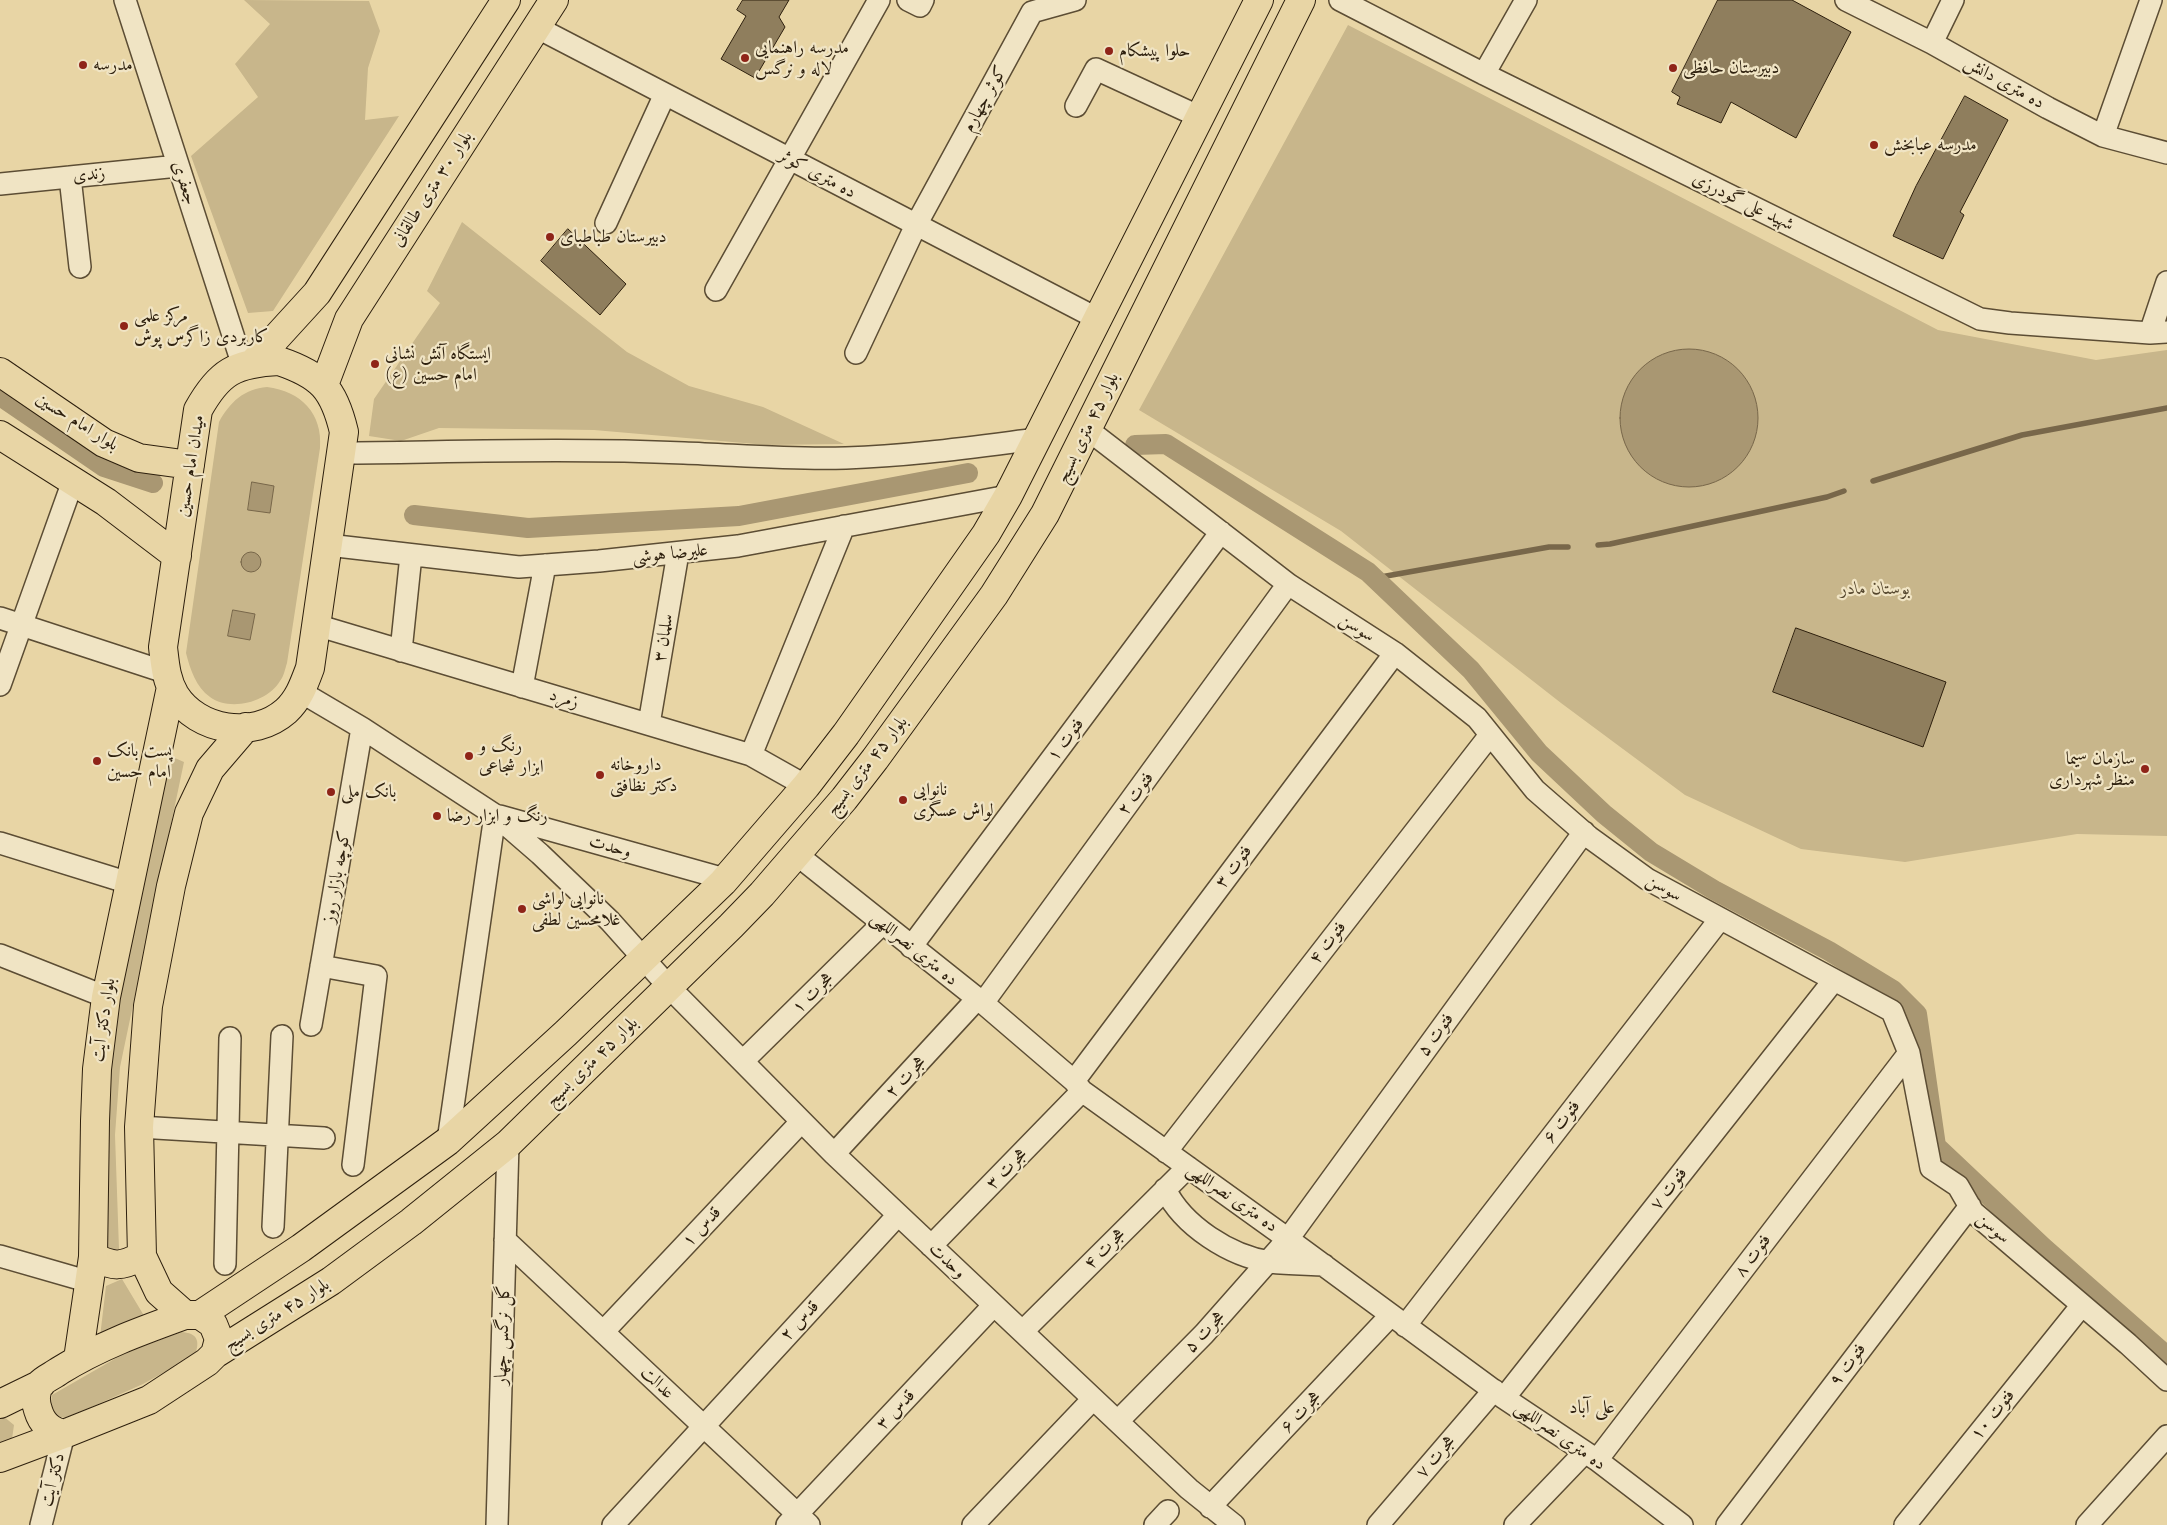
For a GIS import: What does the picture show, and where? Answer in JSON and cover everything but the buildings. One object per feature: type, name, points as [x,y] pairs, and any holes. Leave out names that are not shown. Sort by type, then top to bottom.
[{"type":"main road","points":[[248,364],[317,293],[506,0]]},
{"type":"main road","name":"بلوار ۳۰ متری طالقانی","points":[[324,385],[349,319],[554,0]]},
{"type":"main road","name":"بلوار ۴۵ متری بسیج","points":[[0,1404],[40,1384],[78,1359],[119,1338],[193,1315],[309,1242],[448,1141],[644,959],[725,879],[806,786],[846,734],[986,534],[1008,496],[1259,0]]},
{"type":"main road","name":"بلوار ۴۵ متری بسیج","points":[[0,1458],[149,1400],[207,1362],[215,1354],[339,1275],[412,1222],[508,1144],[756,900],[875,759],[994,595],[1026,547],[1301,0]]},
{"type":"main road","name":"میدان امام حسین","points":[[279,361],[303,370],[324,385],[338,407],[344,432],[310,668],[301,692],[285,711],[264,724],[239,729],[214,725],[192,714],[175,695],[168,679],[163,647],[198,410],[210,388],[230,371],[248,364],[279,361]]},
{"type":"main road","name":"بلوار امام حسین","points":[[0,372],[104,443],[139,458],[190,465]]},
{"type":"main road","points":[[0,434],[137,524],[177,556]]},
{"type":"main road","name":"بلوار دکتر آیت","points":[[78,1359],[92,1270],[97,1069],[106,997],[168,679]]},
{"type":"main road","points":[[215,1354],[219,1339],[213,1324],[193,1315],[159,1292],[142,1256],[140,1127],[148,1006],[171,886],[190,813],[210,769],[246,727]]},
{"type":"main road","points":[[846,734],[875,759]]},
{"type":"main road","points":[[92,1270],[128,1264],[142,1256]]},
{"type":"main road","points":[[40,1384],[36,1397],[38,1410],[43,1422],[52,1431],[64,1434]]},
{"type":"street","name":"جعفری","points":[[125,0],[178,166],[248,364]]},
{"type":"street","points":[[716,290],[879,0]]},
{"type":"street","points":[[908,0],[920,6],[923,0]]},
{"type":"street","name":"کوثر چهارم","points":[[856,353],[916,225],[1032,12],[1075,0]]},
{"type":"street","name":"شهید علی گودرزی","points":[[1340,0],[1484,74],[1980,319],[2010,324],[2158,332]]},
{"type":"street","points":[[1484,74],[1526,0]]},
{"type":"street","name":"ده متری دانش","points":[[1846,0],[1932,43],[2048,108],[2104,136],[2167,153]]},
{"type":"street","points":[[1932,43],[1953,0]]},
{"type":"street","points":[[2104,136],[2151,0]]},
{"type":"street","name":"ده متری کوثر","points":[[536,27],[1098,319]]},
{"type":"street","points":[[1076,106],[1096,69],[1200,117]]},
{"type":"street","points":[[606,223],[665,94]]},
{"type":"street","name":"زندی","points":[[0,184],[178,166]]},
{"type":"street","points":[[70,177],[80,267]]},
{"type":"street","points":[[2158,332],[2167,282]]},
{"type":"street","name":"سوسن","points":[[1087,429],[1288,584],[1395,652],[1477,718],[1536,790],[1584,832],[1647,879],[1892,1011],[1909,1052],[1931,1168],[1958,1186],[1974,1212],[2167,1380]]},
{"type":"street","points":[[341,452],[684,452],[781,459],[846,458],[918,454],[1037,439]]},
{"type":"street","points":[[0,685],[72,481]]},
{"type":"street","name":"علیرضا هوشی","points":[[328,545],[519,567],[738,546],[1008,496]]},
{"type":"street","points":[[751,755],[844,526]]},
{"type":"street","name":"فتوت ۱","points":[[911,947],[1221,532]]},
{"type":"street","name":"سلمان ۳","points":[[649,724],[678,552]]},
{"type":"street","points":[[401,650],[411,555]]},
{"type":"street","points":[[522,686],[545,565]]},
{"type":"street","name":"فتوت ۲","points":[[980,1001],[1288,584]]},
{"type":"street","points":[[0,618],[168,679]]},
{"type":"street","name":"زمرد","points":[[316,625],[751,755],[806,786]]},
{"type":"street","name":"فتوت ۳","points":[[1078,1086],[1395,652]]},
{"type":"street","name":"وحدت","points":[[301,692],[362,728],[495,815],[579,890],[669,987],[801,1122],[898,1216],[1210,1507],[1234,1525]]},
{"type":"street","name":"کوچه بازار روز","points":[[311,1025],[362,728]]},
{"type":"street","name":"فتوت ۴","points":[[1166,1152],[1490,735]]},
{"type":"street","points":[[448,1141],[495,815]]},
{"type":"street","name":"وحدت","points":[[495,815],[725,879]]},
{"type":"street","name":"فتوت ۵","points":[[1288,1239],[1584,832]]},
{"type":"street","points":[[0,843],[129,884]]},
{"type":"street","name":"ده متری نصراللهی","points":[[796,854],[980,1001],[1078,1086],[1499,1394],[1591,1456],[1682,1525]]},
{"type":"street","name":"فتوت ۶","points":[[1398,1320],[1720,919]]},
{"type":"street","name":"هجرت ۱","points":[[743,1061],[882,924]]},
{"type":"street","points":[[0,955],[106,997]]},
{"type":"street","points":[[321,966],[376,976],[353,1164]]},
{"type":"street","name":"فتوت ۷","points":[[1499,1394],[1834,980]]},
{"type":"street","name":"هجرت ۲","points":[[834,1154],[980,1001]]},
{"type":"street","points":[[272,1227],[282,1036]]},
{"type":"street","points":[[226,1264],[230,1038]]},
{"type":"street","name":"فتوت ۸","points":[[1515,1525],[1591,1456],[1909,1052]]},
{"type":"street","name":"هجرت ۳","points":[[931,1246],[1078,1086]]},
{"type":"street","name":"قدس ۱","points":[[603,1332],[801,1122]]},
{"type":"street","points":[[140,1127],[324,1138]]},
{"type":"street","name":"گل نرگس چهار","points":[[497,1525],[508,1144]]},
{"type":"street","name":"هجرت ۴","points":[[1023,1332],[1188,1167]]},
{"type":"street","points":[[1166,1189],[1171,1200],[1189,1222],[1219,1244],[1268,1261],[1324,1265]]},
{"type":"street","name":"فتوت ۹","points":[[1727,1525],[1970,1206]]},
{"type":"street","name":"قدس ۲","points":[[613,1525],[898,1216]]},
{"type":"street","name":"هجرت ۵","points":[[1118,1422],[1204,1334],[1288,1239]]},
{"type":"street","name":"عدالت","points":[[505,1240],[703,1426],[798,1521]]},
{"type":"street","points":[[0,1256],[92,1270]]},
{"type":"street","name":"قدس ۳","points":[[798,1521],[994,1305]]},
{"type":"street","name":"فتوت ۱۰","points":[[1904,1525],[2082,1305]]},
{"type":"street","name":"هجرت ۶","points":[[1210,1507],[1398,1320]]},
{"type":"street","name":"هجرت ۷","points":[[1378,1525],[1499,1394]]},
{"type":"street","points":[[973,1525],[1093,1399]]},
{"type":"street","name":"دکتر آیت","points":[[42,1525],[64,1434]]},
{"type":"street","points":[[2087,1525],[2167,1436]]},
{"type":"green space","points":[[244,0],[369,1],[380,31],[368,68],[365,120],[399,116],[273,311],[248,313],[191,156],[258,97],[235,64],[270,24]]},
{"type":"green space","name":"بوستان مادر","points":[[1348,25],[1938,330],[2096,360],[2167,350],[2167,836],[2077,834],[1905,862],[1801,849],[1685,795],[1561,703],[1341,531],[1139,410]]},
{"type":"green space","points":[[462,222],[627,352],[689,386],[763,407],[844,444],[767,445],[594,430],[439,428],[401,441],[369,436],[374,399],[440,303],[427,291]]},
{"type":"green space","points":[[267,387],[290,393],[307,406],[314,415],[318,425],[320,448],[287,663],[283,675],[274,688],[258,699],[248,703],[228,704],[218,701],[205,693],[197,683],[186,653],[219,422],[228,408],[238,398],[251,390]]},
{"type":"green space","points":[[168,755],[184,762],[120,1067],[115,1135],[119,1249],[104,1249],[107,1064]]},
{"type":"green space","points":[[122,1279],[146,1319],[100,1337],[106,1286]]},
{"type":"green space","points":[[181,1332],[191,1334],[196,1339],[195,1355],[143,1384],[67,1418],[58,1417],[50,1410],[52,1395],[125,1353]]},
{"type":"green space","points":[[3,1416],[14,1425],[12,1439],[0,1443],[0,1417]]},
{"type":"shaded area","points":[[1689,349],[1715,355],[1738,369],[1752,392],[1758,418],[1752,444],[1738,467],[1715,481],[1689,487],[1663,481],[1640,467],[1626,444],[1620,418],[1626,392],[1640,369],[1663,355]]},
{"type":"shaded area","points":[[252,482],[274,486],[270,513],[248,510]]},
{"type":"shaded area","points":[[247,552],[255,552],[261,558],[261,566],[255,572],[247,572],[241,566],[241,558]]},
{"type":"shaded area","points":[[233,610],[255,614],[250,640],[228,636]]},
{"type":"waterway","points":[[0,396],[104,467],[153,483]]},
{"type":"waterway","points":[[1873,481],[2022,435],[2167,408]]},
{"type":"waterway","points":[[1135,445],[1166,444],[1368,572],[1471,670],[1539,753],[1604,814],[1651,852],[1714,890],[1829,951],[1893,990],[1917,1014],[1936,1146],[2043,1247],[2167,1356]]},
{"type":"waterway","points":[[414,515],[528,528],[739,516],[968,473]]},
{"type":"waterway","points":[[1598,545],[1827,497],[1844,491]]},
{"type":"waterway","points":[[1375,578],[1549,547],[1568,547]]},
{"type":"place","name":"حلوا پیشکام","points":[[1109,51]]},
{"type":"place","name":"مدرسه راهنمایی لاله و نرگس","points":[[745,58]]},
{"type":"place","name":"مدرسه","points":[[83,65]]},
{"type":"place","name":"دبیرستان حافظی","points":[[1673,68]]},
{"type":"place","name":"مدرسه عبابخش","points":[[1874,145]]},
{"type":"place","name":"دبیرستان طباطبای","points":[[550,237]]},
{"type":"place","name":"مرکز علمی کاربردی زاگرس پوش","points":[[124,326]]},
{"type":"place","name":"ایستگاه آتش نشانی امام حسین (ع)","points":[[375,364]]},
{"type":"place","name":"رنگ و ابزار شجاعی","points":[[469,756]]},
{"type":"place","name":"پست بانک امام حسین","points":[[97,761]]},
{"type":"place","name":"سازمان سیما منظر شهرداری","points":[[2145,769]]},
{"type":"place","name":"داروخانه دکتر نظافتی","points":[[600,775]]},
{"type":"place","name":"بانک ملی","points":[[331,792]]},
{"type":"place","name":"نانوایی لواش عسگری","points":[[903,800]]},
{"type":"place","name":"رنگ و ابزار رضا","points":[[437,816]]},
{"type":"place","name":"نانوایی لواشی غلامحسین لطفی","points":[[522,909]]},
{"type":"district","name":"علی آباد","points":[[1592,1408]]}]
